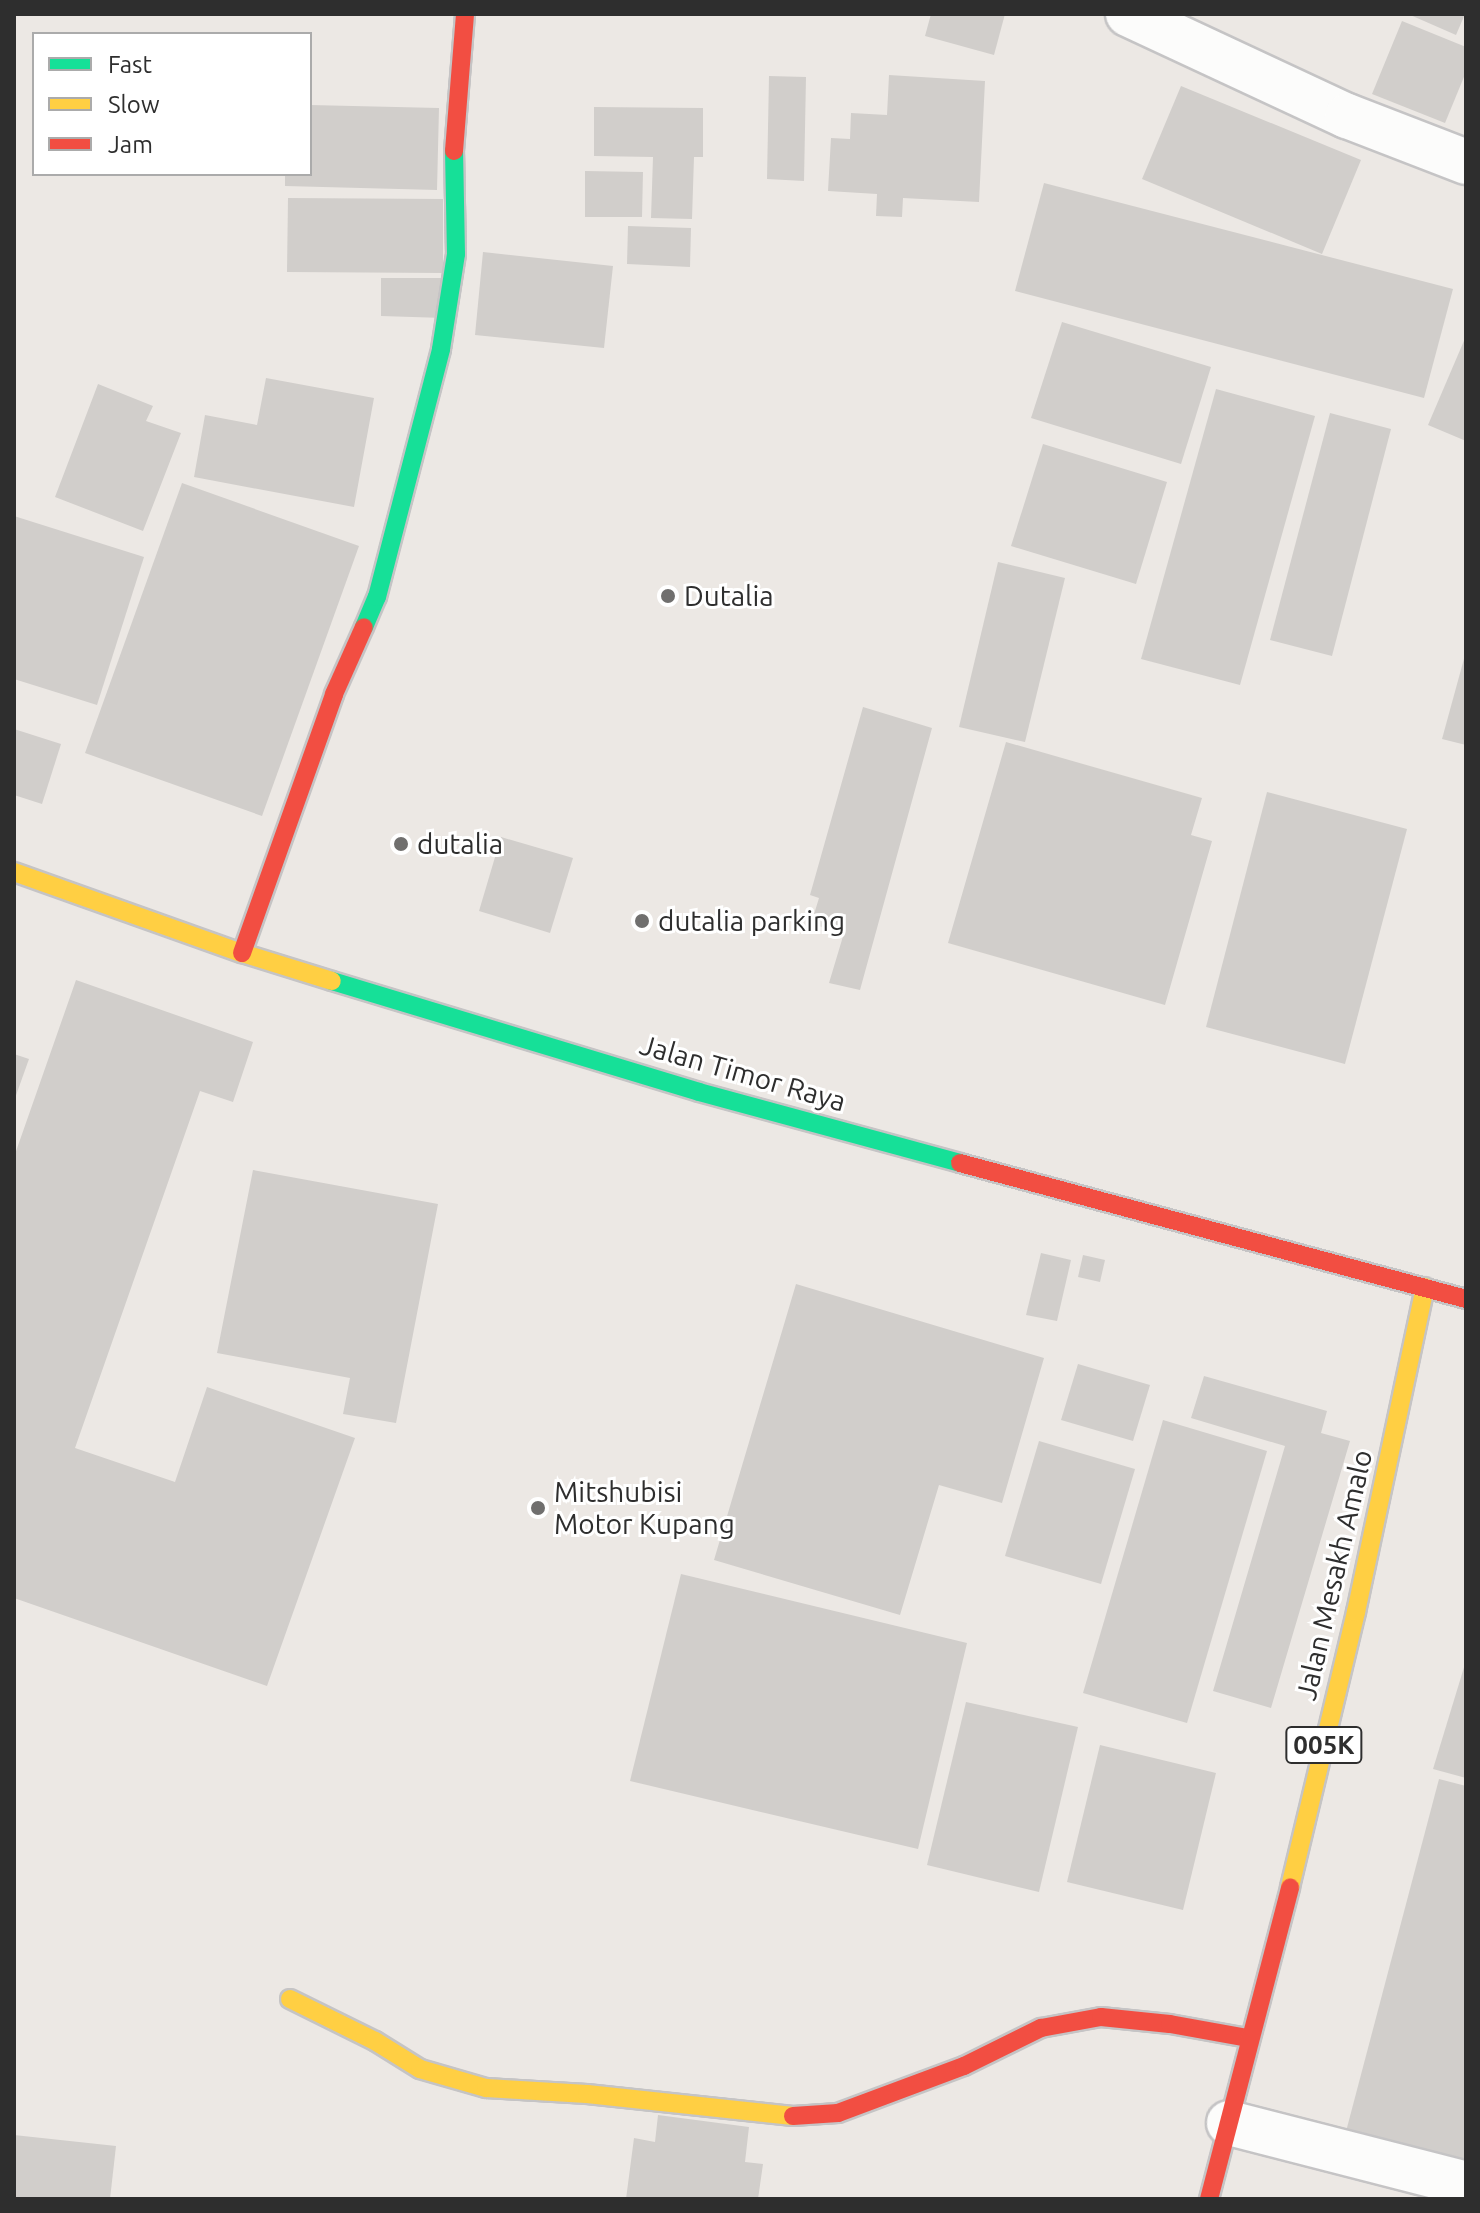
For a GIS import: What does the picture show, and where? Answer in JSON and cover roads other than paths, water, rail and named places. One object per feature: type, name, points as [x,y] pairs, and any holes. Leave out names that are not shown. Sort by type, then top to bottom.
[{"type":"main road","points":[[242,953],[334,694],[377,597],[441,349],[456,254],[453,126],[464,14]]},
{"type":"main road","name":"Jalan Timor Raya","points":[[14,872],[242,953],[699,1092],[1466,1299]]},
{"type":"main road","name":"Jalan Mesakh Amalo","points":[[1209,2199],[1248,2038],[1298,1857],[1345,1658],[1425,1287]]},
{"type":"main road","points":[[290,1999],[375,2041],[420,2069],[486,2088],[587,2094],[789,2116],[838,2113],[964,2066],[1041,2028],[1101,2017],[1170,2024],[1248,2038]]},
{"type":"street","points":[[1128,14],[1347,116],[1466,162]]},
{"type":"street","points":[[1229,2123],[1466,2184]]},
{"type":"place","name":"Dutalia","points":[[668,596]]},
{"type":"place","name":"dutalia","points":[[401,844]]},
{"type":"place","name":"dutalia parking","points":[[642,921]]},
{"type":"place","name":"Mitshubisi Motor Kupang","points":[[538,1508]]}]
